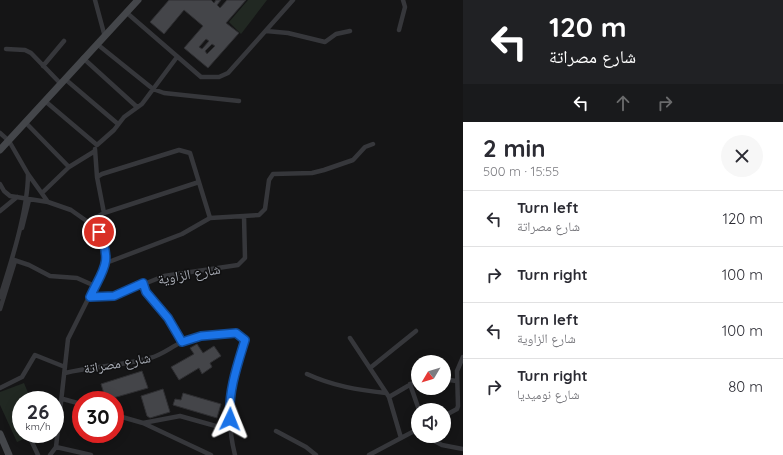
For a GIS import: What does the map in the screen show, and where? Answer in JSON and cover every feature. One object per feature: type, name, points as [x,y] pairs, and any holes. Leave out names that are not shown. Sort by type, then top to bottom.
[{"type":"main road","points":[[0,150],[63,82],[83,58],[105,37],[138,0]]},
{"type":"main road","points":[[0,434],[9,455]]},
{"type":"street","points":[[95,0],[105,37]]},
{"type":"street","points":[[127,13],[201,77],[219,77],[228,73],[293,0]]},
{"type":"street","points":[[399,30],[405,7],[403,0]]},
{"type":"street","points":[[266,31],[288,33],[326,42],[336,34],[350,31]]},
{"type":"street","points":[[43,66],[64,41]]},
{"type":"street","points":[[97,44],[153,89],[164,93],[239,101]]},
{"type":"street","points":[[6,49],[25,50],[63,82],[118,124]]},
{"type":"street","points":[[104,213],[95,151],[97,145],[124,117],[142,104],[177,57]]},
{"type":"street","points":[[83,58],[137,107]]},
{"type":"street","points":[[45,101],[97,145]]},
{"type":"street","points":[[26,123],[69,167]]},
{"type":"street","points":[[0,133],[9,141],[28,174],[48,202]]},
{"type":"street","points":[[106,263],[182,234],[210,218],[244,216],[263,213],[265,209],[269,180],[273,174],[312,173],[324,170],[353,160],[365,147],[372,144]]},
{"type":"street","points":[[98,177],[102,174],[179,150],[190,152],[210,218]]},
{"type":"street","points":[[42,193],[69,167],[95,151]]},
{"type":"street","points":[[0,309],[27,199],[28,174]]},
{"type":"street","points":[[88,222],[104,213],[199,182]]},
{"type":"street","points":[[0,184],[4,191],[10,196],[48,202],[71,210],[99,232],[106,248],[106,263],[68,339],[63,391]]},
{"type":"street","points":[[0,211],[17,197]]},
{"type":"street","name":"شارع الزاوية","points":[[90,297],[114,296],[143,283],[164,276],[238,266],[246,258],[244,216]]},
{"type":"street","points":[[13,260],[29,265],[50,276],[77,278],[95,286]]},
{"type":"street","points":[[0,297],[13,260]]},
{"type":"street","points":[[143,283],[146,292],[165,314],[182,342]]},
{"type":"street","points":[[370,368],[416,332]]},
{"type":"street","name":"شارع مصراتة","points":[[65,372],[89,367],[149,359],[163,354],[182,342],[201,336],[236,333],[245,340],[233,379],[229,408],[230,430]]},
{"type":"street","points":[[350,338],[387,395],[401,438]]},
{"type":"street","points":[[0,388],[22,377],[35,355],[65,367]]},
{"type":"street","points":[[451,412],[457,409],[458,406],[456,381],[457,371],[463,357]]},
{"type":"street","points":[[307,374],[325,382],[387,395],[410,384],[417,403]]},
{"type":"street","points":[[451,380],[456,381]]},
{"type":"street","points":[[143,423],[180,416],[230,430],[235,455]]},
{"type":"street","points":[[124,418],[143,423],[211,455]]},
{"type":"street","points":[[276,431],[316,455]]},
{"type":"street","points":[[370,455],[411,434]]},
{"type":"street","points":[[32,443],[38,455]]},
{"type":"street","points":[[50,455],[56,447],[56,443]]},
{"type":"street","points":[[438,443],[463,449]]},
{"type":"street","points":[[56,447],[90,455]]},
{"type":"shaded area","points":[[248,0],[267,0],[241,34],[229,22]]},
{"type":"shaded area","points":[[24,383],[27,391],[12,391],[12,431],[0,405],[0,392]]},
{"type":"building","points":[[169,0],[211,0],[214,3],[216,0],[221,0],[217,5],[220,8],[227,0],[246,0],[226,23],[239,33],[208,68],[184,48],[203,26],[184,10],[164,34],[150,22]],"holes":[[[206,39],[209,41],[202,49],[199,47]],[[212,44],[215,46],[207,54],[205,51]]]},
{"type":"building","points":[[197,344],[203,353],[214,346],[221,356],[210,363],[212,367],[202,374],[199,368],[179,380],[171,367],[194,354],[190,348]]},
{"type":"building","points":[[142,371],[148,388],[124,395],[124,391],[103,391],[101,384]]},
{"type":"building","points":[[163,389],[170,412],[150,418],[147,416],[141,396]]},
{"type":"building","points":[[183,393],[221,404],[217,418],[173,405],[175,399],[181,400]]},
{"type":"route","points":[[99,232],[106,248],[107,256],[106,263],[90,297],[114,296],[143,283],[146,292],[168,318],[182,342],[201,336],[236,333],[245,340],[233,379],[229,408],[230,419]]}]
